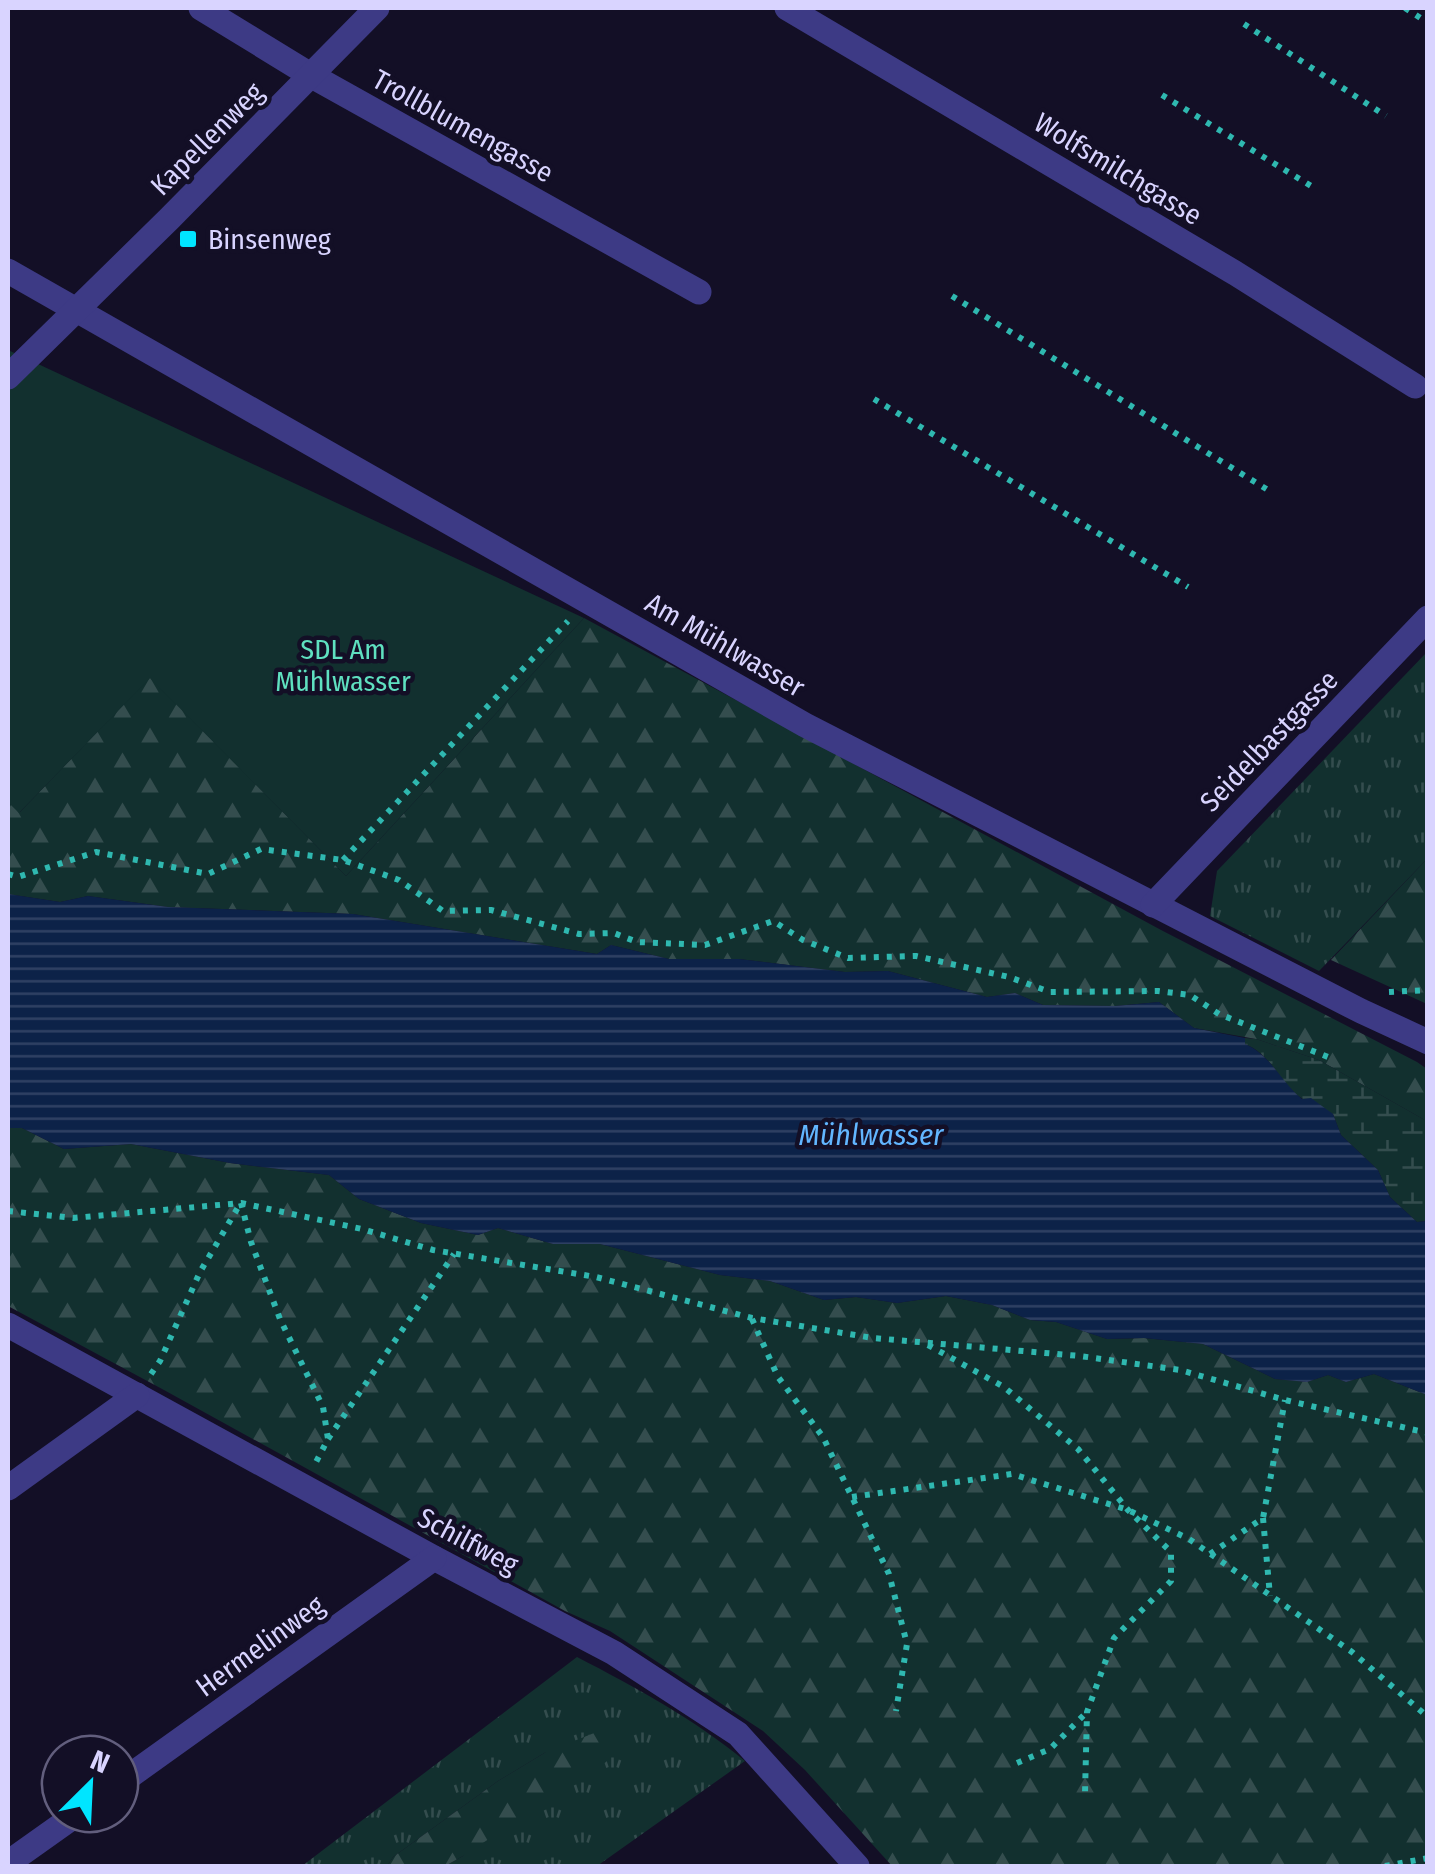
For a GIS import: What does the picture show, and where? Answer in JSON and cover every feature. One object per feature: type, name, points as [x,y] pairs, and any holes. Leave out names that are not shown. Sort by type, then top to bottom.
[{"type":"street","name":"Trollblumengasse","points":[[201,8],[312,76],[699,292]]},
{"type":"street","name":"Kapellenweg","points":[[75,310],[377,8]]},
{"type":"street","name":"Wolfsmilchgasse","points":[[788,8],[1235,273],[1415,386]]},
{"type":"street","name":"Am Mühlwasser","points":[[8,271],[804,725],[1428,1042]]},
{"type":"street","points":[[8,377],[75,310]]},
{"type":"street","name":"Seidelbastgasse","points":[[1153,905],[1428,618]]},
{"type":"street","name":"Schilfweg","points":[[8,1325],[614,1653],[738,1734],[857,1866]]},
{"type":"street","points":[[8,1488],[137,1396]]},
{"type":"street","name":"Hermelinweg","points":[[140,1769],[434,1558]]},
{"type":"street","points":[[8,1864],[49,1834]]},
{"type":"path","points":[[1405,8],[1428,23]]},
{"type":"path","points":[[1244,24],[1386,116]]},
{"type":"path","points":[[1162,95],[1316,189]]},
{"type":"path","points":[[952,296],[1268,490]]},
{"type":"path","points":[[874,399],[1188,587]]},
{"type":"path","points":[[343,860],[587,600]]},
{"type":"path","points":[[8,874],[18,877],[96,852],[208,874],[261,849],[343,860],[399,880],[443,911],[491,910],[579,934],[614,933],[637,942],[705,945],[773,922],[803,940],[848,958],[916,956],[1050,992],[1158,991],[1190,995],[1219,1014],[1333,1060]]},
{"type":"path","points":[[8,1211],[73,1218],[241,1203],[454,1254],[596,1277],[752,1318],[872,1338],[1080,1356],[1180,1370],[1285,1400],[1428,1433]]},
{"type":"path","points":[[137,1396],[160,1360],[200,1272],[241,1203]]},
{"type":"path","points":[[241,1203],[280,1319],[323,1407],[328,1439]]},
{"type":"path","points":[[302,1486],[328,1439],[454,1254]]},
{"type":"path","points":[[752,1318],[778,1377],[822,1438],[890,1574],[907,1644],[896,1711]]},
{"type":"path","points":[[922,1342],[1004,1387],[1078,1449],[1128,1510],[1171,1552],[1171,1581],[1114,1638],[1087,1712],[1086,1793]]},
{"type":"path","points":[[1270,1596],[1263,1518],[1285,1400]]},
{"type":"path","points":[[852,1496],[1012,1474],[1128,1510],[1210,1554],[1352,1652],[1428,1717]]},
{"type":"path","points":[[1210,1554],[1263,1518]]},
{"type":"path","points":[[1017,1763],[1050,1748],[1087,1712]]},
{"type":"path","points":[[1385,1866],[1428,1858]]},
{"type":"green space","name":"SDL Am Mühlwasser","points":[[8,350],[584,618],[346,876],[150,678],[19,813],[8,802]]},
{"type":"green space","points":[[584,618],[1161,930],[1417,1062],[1427,1069],[1427,1125],[1423,1119],[1319,1060],[1256,1039],[1194,1028],[1159,1002],[1043,1005],[1015,993],[987,997],[888,971],[845,972],[739,959],[669,959],[611,945],[597,954],[353,914],[168,907],[88,896],[60,902],[8,894],[8,802],[20,812],[150,677],[346,876]]},
{"type":"green space","points":[[1427,652],[1427,859],[1319,971],[1210,916],[1217,871]]},
{"type":"green space","points":[[1427,859],[1427,1004],[1331,960]]},
{"type":"green space","points":[[1245,1038],[1319,1060],[1423,1119],[1428,1125],[1427,1221],[1417,1222],[1390,1197],[1378,1170],[1341,1135],[1333,1114],[1297,1095],[1267,1060],[1245,1044]]},
{"type":"green space","points":[[8,1128],[22,1128],[64,1149],[131,1144],[230,1163],[329,1175],[359,1199],[421,1223],[478,1235],[498,1228],[553,1244],[600,1244],[720,1275],[770,1281],[824,1300],[856,1297],[897,1303],[946,1296],[992,1305],[1030,1320],[1056,1322],[1107,1339],[1203,1344],[1275,1379],[1307,1382],[1328,1375],[1346,1382],[1374,1374],[1427,1395],[1427,1866],[892,1866],[805,1770],[763,1731],[610,1631],[565,1611],[8,1306]]},
{"type":"green space","points":[[577,1657],[685,1718],[745,1761],[597,1866],[445,1866],[463,1856],[546,1752],[498,1781],[393,1857],[387,1866],[302,1866]]},
{"type":"green space","points":[[617,1724],[626,1728],[625,1740],[606,1762],[463,1856],[445,1866],[387,1866],[393,1857],[498,1781],[546,1752]]},
{"type":"water","name":"Mühlwasser","points":[[8,894],[60,902],[88,896],[168,907],[353,914],[597,954],[611,945],[669,959],[739,959],[845,972],[888,971],[987,997],[1015,993],[1043,1005],[1159,1002],[1194,1028],[1245,1038],[1245,1044],[1262,1055],[1302,1099],[1311,1098],[1333,1114],[1341,1135],[1378,1170],[1390,1197],[1417,1222],[1427,1221],[1427,1395],[1374,1374],[1346,1382],[1328,1375],[1307,1382],[1275,1379],[1203,1344],[1107,1339],[1056,1322],[1030,1320],[992,1305],[946,1296],[897,1303],[856,1297],[824,1300],[770,1281],[720,1275],[600,1244],[553,1244],[498,1228],[478,1235],[421,1223],[359,1199],[329,1175],[230,1163],[131,1144],[64,1149],[22,1128],[8,1128]]},
{"type":"place","name":"Binsenweg","points":[[188,239]]}]
